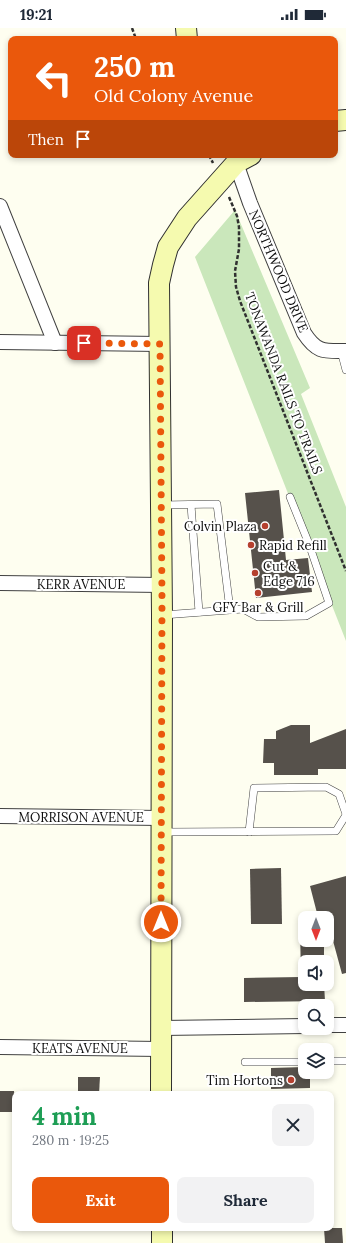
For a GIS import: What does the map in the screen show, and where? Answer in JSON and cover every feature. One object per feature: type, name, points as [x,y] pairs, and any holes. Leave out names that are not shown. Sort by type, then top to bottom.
[{"type":"street","points":[[161,1091],[162,585],[160,283],[162,265],[168,247],[187,218],[240,158]]},
{"type":"street","name":"NORTHWOOD DRIVE","points":[[240,158],[250,203],[304,333],[315,347],[321,350],[343,351]]},
{"type":"street","points":[[0,206],[54,342]]},
{"type":"street","points":[[0,342],[160,344]]},
{"type":"street","name":"KERR AVENUE","points":[[0,584],[162,585]]},
{"type":"street","name":"MORRISON AVENUE","points":[[0,816],[161,825]]},
{"type":"street","points":[[334,1025],[346,1025]]},
{"type":"street","points":[[161,1028],[298,1026]]},
{"type":"street","name":"KEATS AVENUE","points":[[0,1047],[161,1048]]},
{"type":"street","points":[[162,1231],[162,1243]]},
{"type":"lane","points":[[343,351],[346,370]]},
{"type":"lane","points":[[162,615],[243,609],[258,617],[306,616],[328,603],[309,544],[290,497]]},
{"type":"lane","points":[[161,505],[217,504],[230,610]]},
{"type":"lane","points":[[192,505],[199,612]]},
{"type":"lane","points":[[161,825],[249,832],[336,831],[346,815],[339,794],[326,787],[254,788],[249,832]]},
{"type":"lane","points":[[334,1061],[346,1061]]},
{"type":"lane","points":[[245,1062],[298,1062]]},
{"type":"path","points":[[210,158],[213,163]]},
{"type":"path","name":"TONAWANDA RAILS TO TRAILS","points":[[230,198],[237,216],[239,227],[239,249],[235,272],[236,287],[240,301],[346,571]]},
{"type":"green space","points":[[235,210],[310,388],[301,394],[346,507],[346,641],[195,257]]},
{"type":"building","name":"Colvin Plaza","points":[[279,490],[286,560],[308,558],[312,592],[256,598],[245,493]]},
{"type":"building","points":[[291,725],[310,725],[310,743],[346,729],[346,769],[318,769],[318,775],[274,775],[274,763],[263,763],[264,739],[276,739],[276,731]]},
{"type":"building","points":[[281,868],[282,924],[251,924],[250,869]]},
{"type":"building","points":[[346,876],[346,973],[342,974],[334,944],[334,911],[316,911],[310,886]]},
{"type":"building","points":[[300,947],[324,947],[324,955],[301,955]]},
{"type":"building","points":[[298,977],[298,991],[324,991],[325,999],[298,999],[298,1001],[244,1002],[244,978]]},
{"type":"building","name":"Tim Hortons","points":[[298,1067],[298,1079],[310,1079],[310,1088],[271,1089],[271,1068]]},
{"type":"building","points":[[78,1077],[100,1077],[99,1091],[78,1091]]},
{"type":"building","points":[[0,1091],[12,1091],[12,1112],[0,1112]]},
{"type":"building","points":[[334,1228],[342,1228],[343,1243],[325,1243],[324,1231],[334,1231]]},
{"type":"place","name":"Colvin Plaza","points":[[265,526]]},
{"type":"place","name":"Rapid Refill","points":[[251,545]]},
{"type":"place","name":"Cut & Edge 716","points":[[255,573]]},
{"type":"place","name":"GFY Bar & Grill","points":[[258,593]]},
{"type":"place","name":"Tim Hortons","points":[[291,1080]]},
{"type":"route","points":[[84,343],[160,344],[162,600],[161,922]]}]
